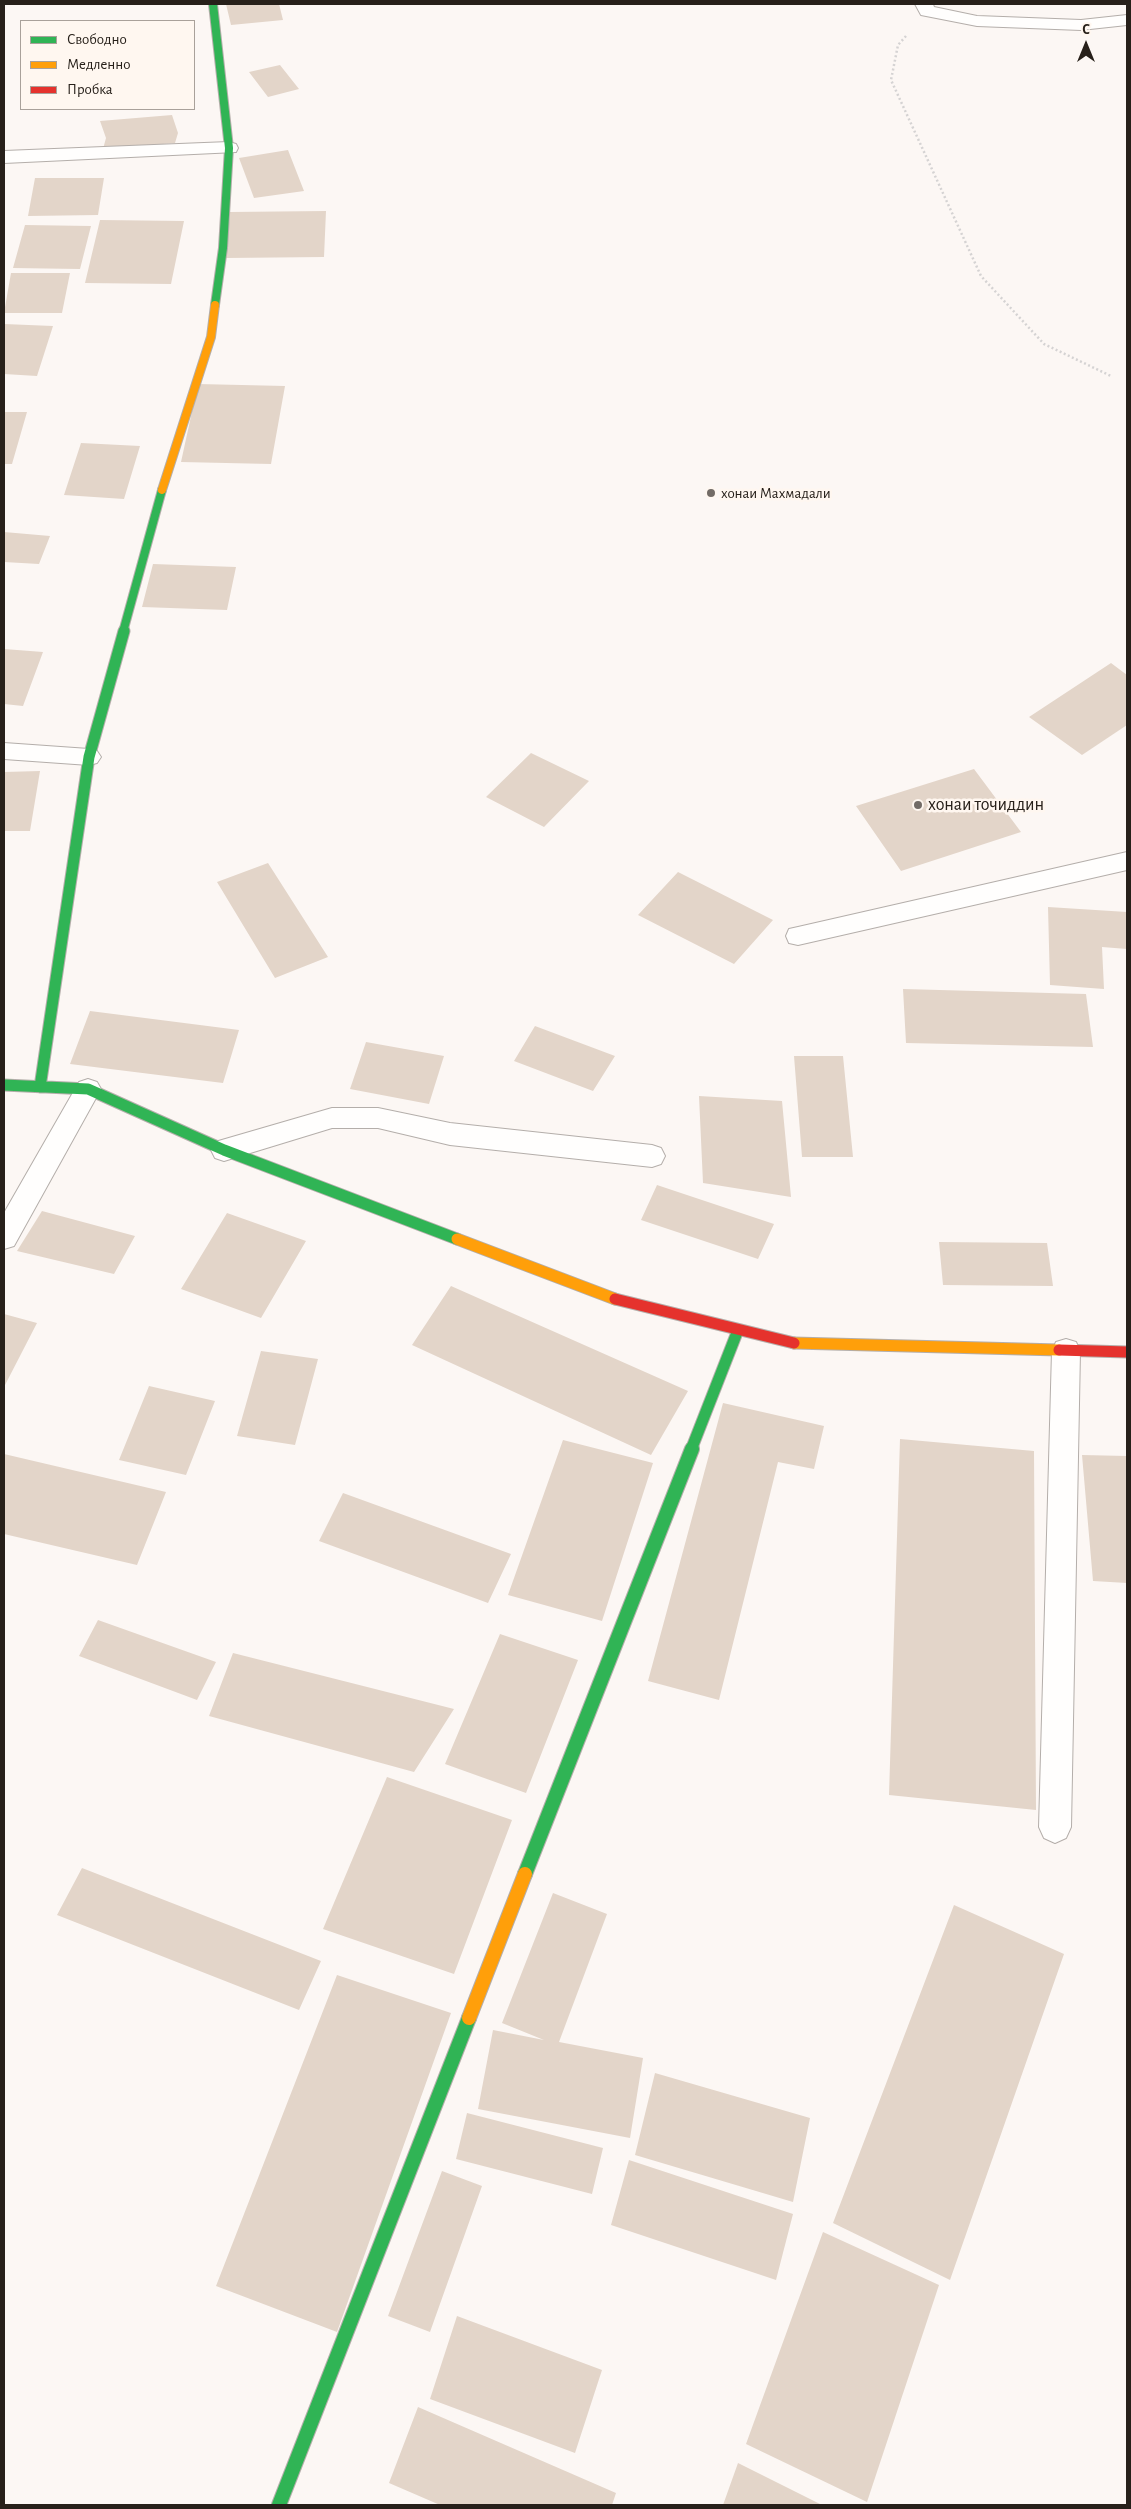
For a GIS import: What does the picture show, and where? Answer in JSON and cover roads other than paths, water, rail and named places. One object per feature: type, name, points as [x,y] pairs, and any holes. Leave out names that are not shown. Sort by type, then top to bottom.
[{"type":"street","points":[[40,1087],[89,757],[162,489],[211,337],[223,248],[229,148],[213,4]]},
{"type":"street","points":[[925,7],[977,21],[1081,25],[1127,20]]},
{"type":"street","points":[[4,157],[229,148]]},
{"type":"street","points":[[4,751],[89,757]]},
{"type":"street","points":[[798,936],[1127,861]]},
{"type":"street","points":[[4,1085],[88,1089],[224,1150],[608,1296],[738,1330],[798,1344],[1127,1352]]},
{"type":"street","points":[[4,1238],[88,1089]]},
{"type":"street","points":[[224,1150],[332,1118],[378,1118],[450,1134],[652,1156]]},
{"type":"street","points":[[279,2505],[738,1330]]},
{"type":"street","points":[[1055,1827],[1066,1351]]},
{"type":"place","name":"хонаи Махмадали","points":[[711,493]]},
{"type":"place","name":"хонаи точиддин","points":[[918,805]]}]
